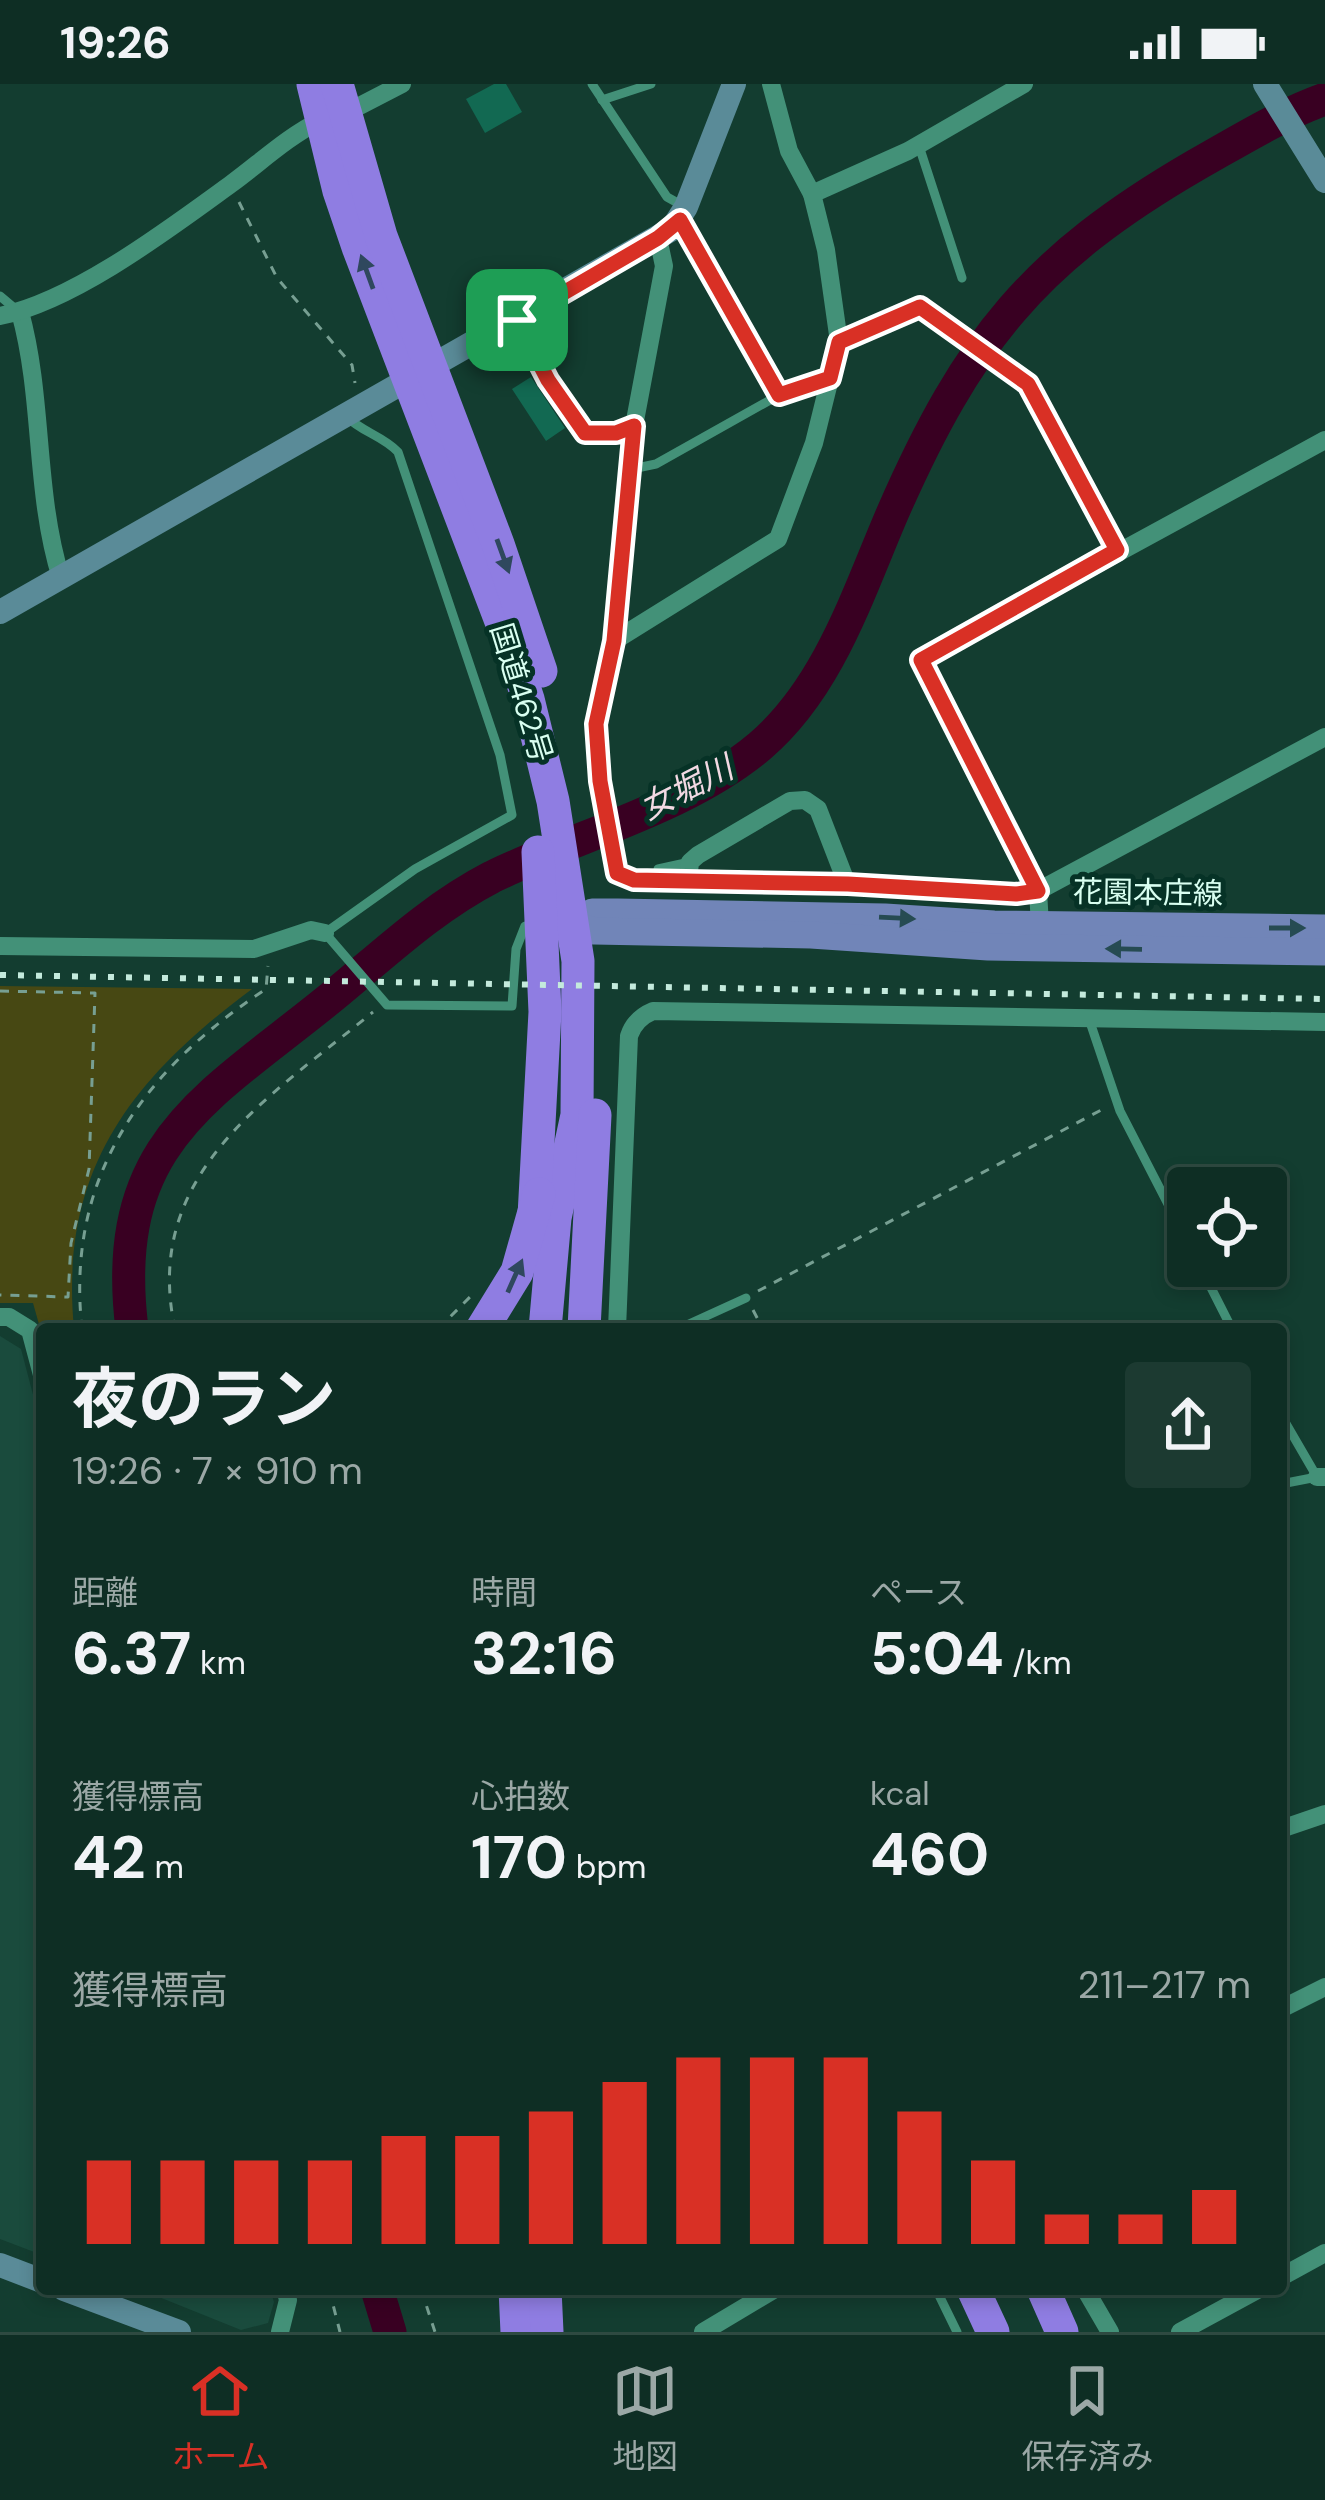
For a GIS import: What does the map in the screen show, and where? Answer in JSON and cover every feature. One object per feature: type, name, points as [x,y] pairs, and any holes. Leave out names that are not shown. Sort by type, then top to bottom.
[{"type":"highway","name":"国道462号","points":[[313,84],[334,106],[381,236],[453,495],[454,534],[509,695],[564,796]]},
{"type":"highway","name":"国道462号","points":[[418,375],[517,593],[547,690],[587,923],[598,1044],[595,1115],[573,1244],[566,1323]]},
{"type":"highway","points":[[535,1216],[544,1089],[577,879],[564,796]]},
{"type":"highway","name":"国道462号","points":[[546,1323],[556,1218],[577,1115],[587,923]]},
{"type":"highway","points":[[486,1323],[517,1273],[535,1216],[550,1138],[559,956],[562,942],[587,923]]},
{"type":"highway","points":[[584,1323],[595,1115]]},
{"type":"highway","points":[[514,2295],[517,2332]]},
{"type":"highway","points":[[545,2295],[547,2332]]},
{"type":"highway","points":[[976,2295],[993,2332]]},
{"type":"highway","points":[[999,2295],[1016,2332]]},
{"type":"highway","points":[[1023,2295],[1038,2332]]},
{"type":"highway","points":[[1045,2295],[1062,2332]]},
{"type":"main road","name":"花園本庄線","points":[[587,923],[885,917],[1040,925],[1325,928]]},
{"type":"main road","name":"花園本庄線","points":[[587,923],[988,947],[1325,952]]},
{"type":"street","points":[[61,578],[45,507],[31,352],[10,314],[42,305],[101,271],[334,106],[402,84]]},
{"type":"street","points":[[0,612],[658,238],[683,214],[734,84]]},
{"type":"street","points":[[614,641],[778,539],[814,443],[839,342],[826,250],[812,194],[789,151],[771,84]]},
{"type":"street","points":[[812,194],[918,145],[1024,84]]},
{"type":"street","points":[[1269,90],[1322,177]]},
{"type":"street","points":[[564,796],[598,704],[614,641],[634,426],[664,266],[658,238]]},
{"type":"street","points":[[517,320],[548,380],[585,433],[616,433],[634,426]]},
{"type":"street","points":[[1040,925],[1038,891],[921,660],[1325,440]]},
{"type":"street","points":[[577,879],[617,873],[634,880],[1038,891],[1325,737]]},
{"type":"street","points":[[690,867],[790,800],[805,800],[818,809],[848,884]]},
{"type":"street","points":[[0,946],[254,949],[311,930],[327,936]]},
{"type":"street","points":[[617,1323],[629,1036],[632,1027],[653,1011],[688,1005],[1325,1022]]},
{"type":"street","points":[[0,1317],[30,1330],[36,1352]]},
{"type":"street","points":[[1287,1827],[1325,1814]]},
{"type":"street","points":[[1287,2006],[1325,1987]]},
{"type":"street","points":[[1287,2274],[1325,2254]]},
{"type":"street","points":[[0,2265],[36,2279]]},
{"type":"street","points":[[80,2295],[178,2332]]},
{"type":"street","points":[[280,2332],[287,2295]]},
{"type":"street","points":[[703,2332],[763,2295]]},
{"type":"street","points":[[1088,2295],[1110,2332]]},
{"type":"street","points":[[1180,2332],[1248,2295]]},
{"type":"lane","points":[[592,84],[683,214],[779,395]]},
{"type":"lane","points":[[602,100],[651,84]]},
{"type":"lane","points":[[918,145],[962,278]]},
{"type":"lane","points":[[0,296],[10,314]]},
{"type":"lane","points":[[632,470],[656,464],[779,395],[830,378]]},
{"type":"lane","points":[[347,417],[398,452],[500,755],[512,814],[415,868],[327,936],[382,1002],[512,1006],[516,949],[525,926]]},
{"type":"lane","points":[[658,868],[690,867]]},
{"type":"lane","points":[[1090,1019],[1117,1102],[1167,1202]]},
{"type":"lane","points":[[1211,1287],[1229,1323]]},
{"type":"lane","points":[[691,1323],[746,1298]]},
{"type":"lane","points":[[1287,1424],[1321,1477],[1287,1483]]},
{"type":"lane","points":[[939,2295],[957,2332]]},
{"type":"path","points":[[230,184],[277,278],[352,364],[356,375],[354,392],[344,405],[347,417]]},
{"type":"path","points":[[839,342],[920,307],[1015,374],[1028,384],[1117,550]]},
{"type":"path","points":[[82,1323],[85,1234],[107,1162],[153,1082],[226,1015],[266,989],[270,946]]},
{"type":"path","points":[[0,991],[95,993],[88,1169],[70,1243],[68,1297],[0,1295]]},
{"type":"path","points":[[174,1323],[167,1294],[173,1239],[201,1172],[244,1118],[382,1002]]},
{"type":"path","points":[[761,1323],[746,1298],[1117,1102]]},
{"type":"path","points":[[444,1323],[470,1296]]},
{"type":"path","points":[[331,2295],[340,2332]]},
{"type":"path","points":[[424,2295],[436,2332]]},
{"type":"shaded area","points":[[0,986],[252,989],[171,1058],[112,1133],[78,1221],[72,1272],[74,1323],[39,1323],[33,1303],[0,1303]]},
{"type":"shaded area","points":[[0,1336],[21,1349],[36,1406],[36,2253],[0,2239]]},
{"type":"shaded area","points":[[154,2295],[272,2295],[268,2323],[241,2330]]},
{"type":"building","points":[[494,84],[506,84],[522,112],[485,133],[466,99]]},
{"type":"building","points":[[531,377],[565,428],[546,441],[512,389]]},
{"type":"waterway","name":"女堀川","points":[[132,1323],[129,1265],[136,1213],[152,1169],[208,1097],[409,932],[470,889],[666,804],[760,746],[805,696],[823,667],[949,399],[1012,310],[1049,271],[1140,200],[1259,129],[1325,99]]},
{"type":"waterway","name":"女堀川","points":[[379,2295],[390,2332]]},
{"type":"railway","points":[[0,975],[1325,999]]},
{"type":"route","points":[[680,220],[779,395],[830,378],[839,342],[920,307],[1028,384],[1117,550],[921,660],[1038,891],[634,880],[617,873],[600,781],[596,724],[614,641],[634,426],[616,433],[585,433],[548,380],[517,320],[672,230],[680,220]]}]
